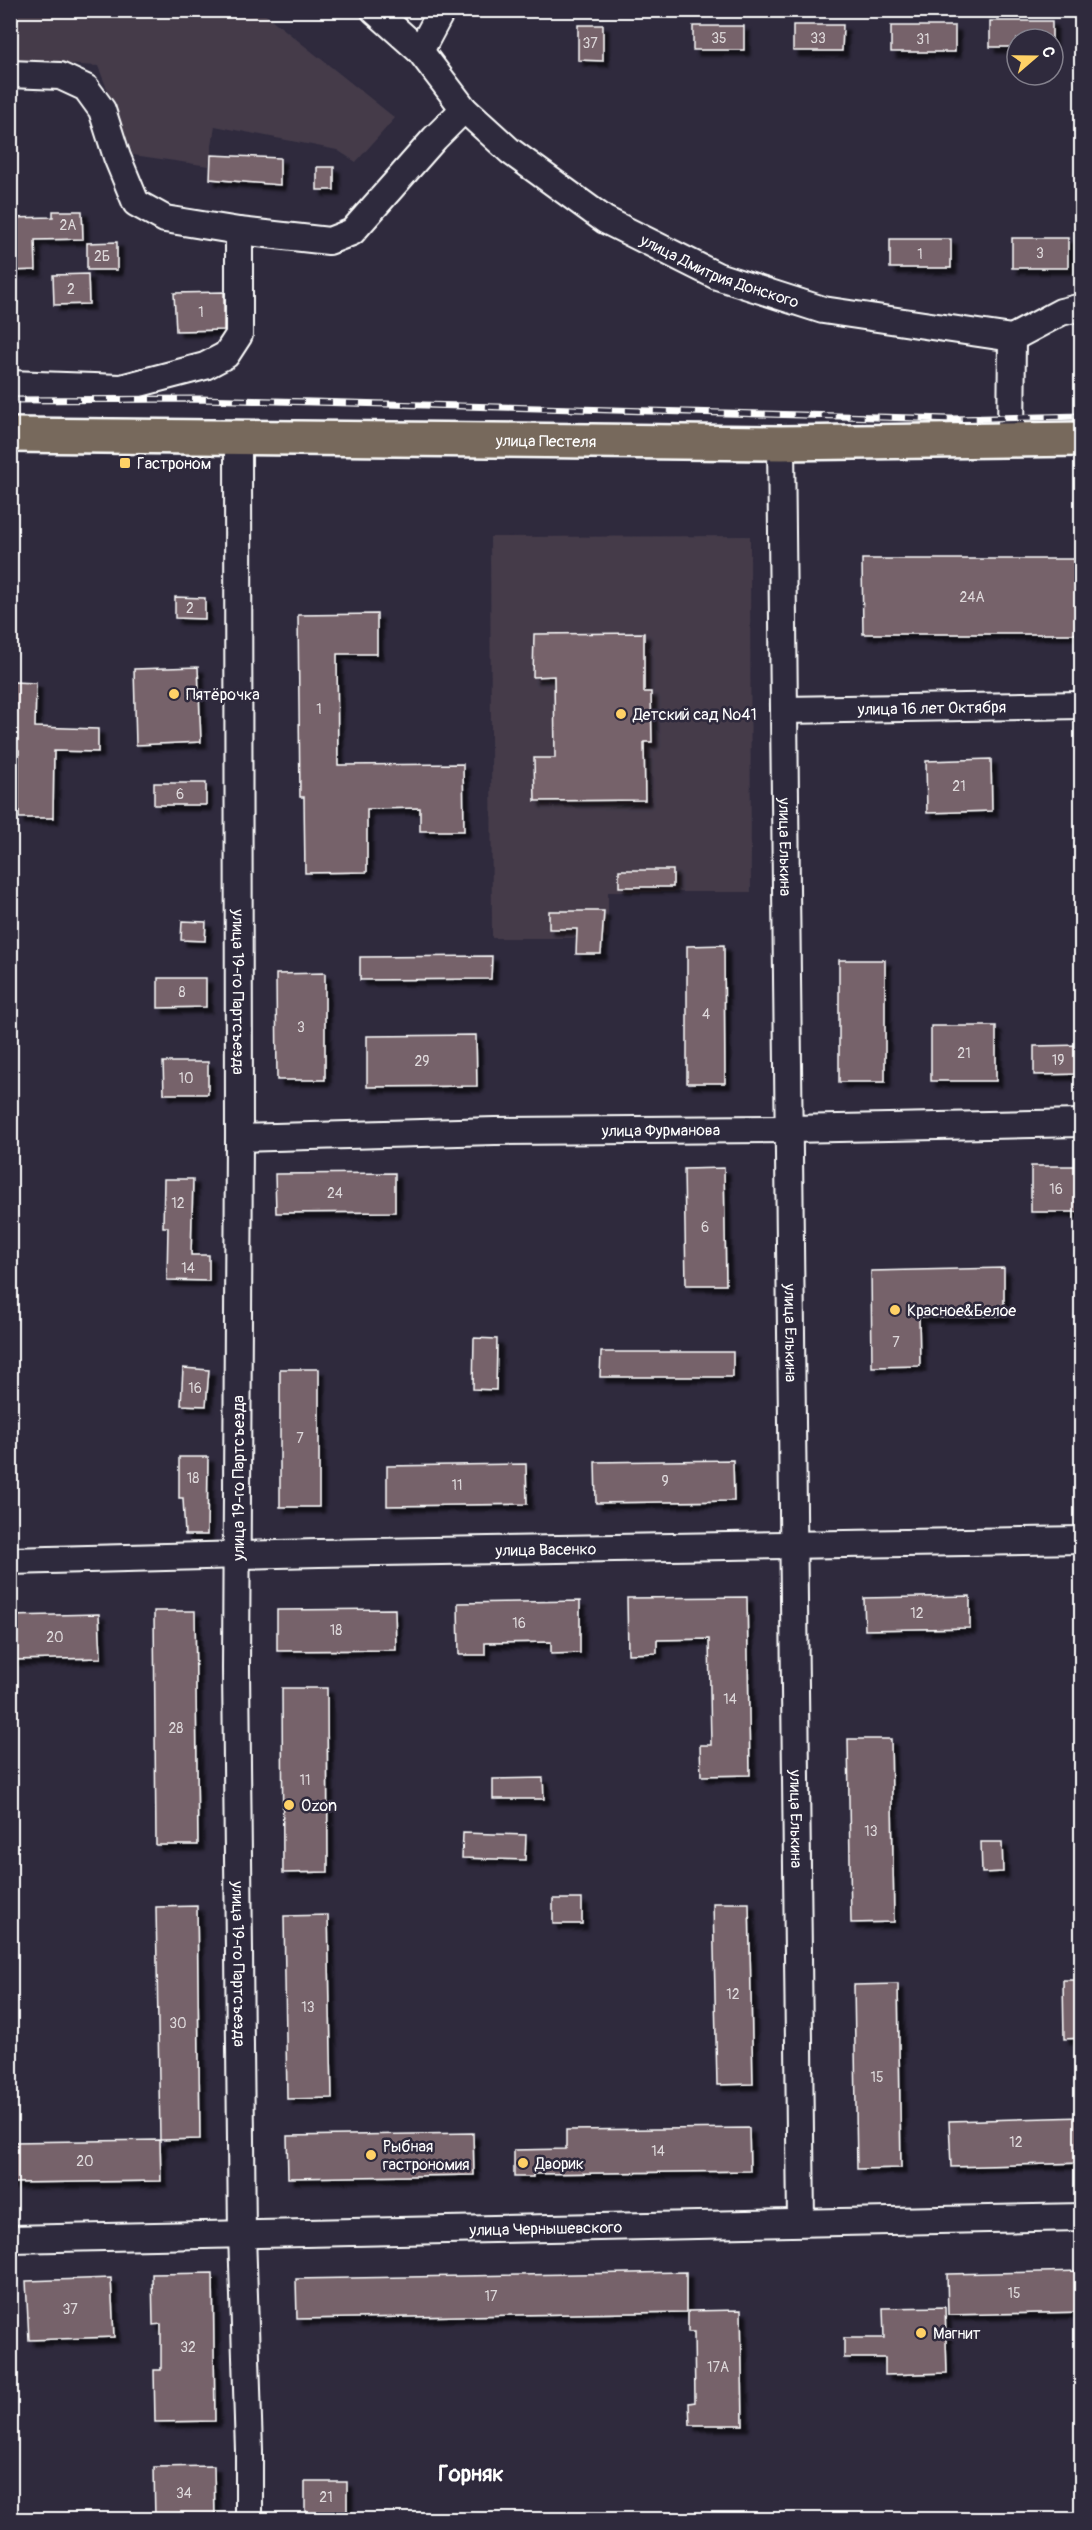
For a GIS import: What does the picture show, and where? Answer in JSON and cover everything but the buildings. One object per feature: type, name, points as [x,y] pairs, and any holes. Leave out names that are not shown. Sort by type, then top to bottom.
[{"type":"main road","name":"улица Пестеля","points":[[10,435],[781,443],[1082,439]]},
{"type":"street","name":"улица Дмитрия Донского","points":[[374,10],[420,51],[464,109],[510,151],[605,220],[717,276],[823,310],[1012,338]]},
{"type":"street","points":[[420,51],[442,10]]},
{"type":"street","points":[[10,75],[60,76],[86,88],[102,110],[117,157],[136,203],[165,219],[329,242],[352,232],[435,138],[464,109]]},
{"type":"street","points":[[10,384],[121,387],[205,366],[226,355],[239,335],[239,231]]},
{"type":"street","points":[[1011,440],[1012,338],[1061,312],[1082,307]]},
{"type":"street","name":"улица 19-го Партсъезда","points":[[238,437],[239,1138],[236,1669],[242,2234],[249,2520]]},
{"type":"street","name":"улица Елькина","points":[[781,443],[801,2222]]},
{"type":"street","name":"улица 16 лет Октября","points":[[784,710],[1082,705]]},
{"type":"street","name":"улица Фурманова","points":[[239,1138],[495,1131],[789,1129],[1082,1123]]},
{"type":"street","name":"улица Васенко","points":[[10,1561],[1082,1540]]},
{"type":"street","name":"улица Чернышевского","points":[[10,2239],[1082,2217]]},
{"type":"shaded area","points":[[10,11],[261,11],[395,118],[356,162],[337,150],[215,126],[209,166],[133,155],[98,66],[11,61]]},
{"type":"shaded area","name":"Детский сад №41","points":[[750,536],[751,892],[608,892],[608,938],[492,938],[490,537]]},
{"type":"railway","points":[[10,400],[200,399],[952,419],[1082,416]]},
{"type":"place","name":"Гастроном","points":[[125,463]]},
{"type":"place","name":"Пятёрочка","points":[[174,694]]},
{"type":"place","name":"Детский сад №41","points":[[621,714]]},
{"type":"place","name":"Красное&Белое","points":[[895,1310]]},
{"type":"place","name":"Ozon","points":[[289,1805]]},
{"type":"place","name":"Рыбная гастрономия","points":[[371,2155]]},
{"type":"place","name":"Дворик","points":[[523,2163]]},
{"type":"place","name":"Магнит","points":[[921,2333]]},
{"type":"district","name":"Горняк","points":[[471,2473]]}]
